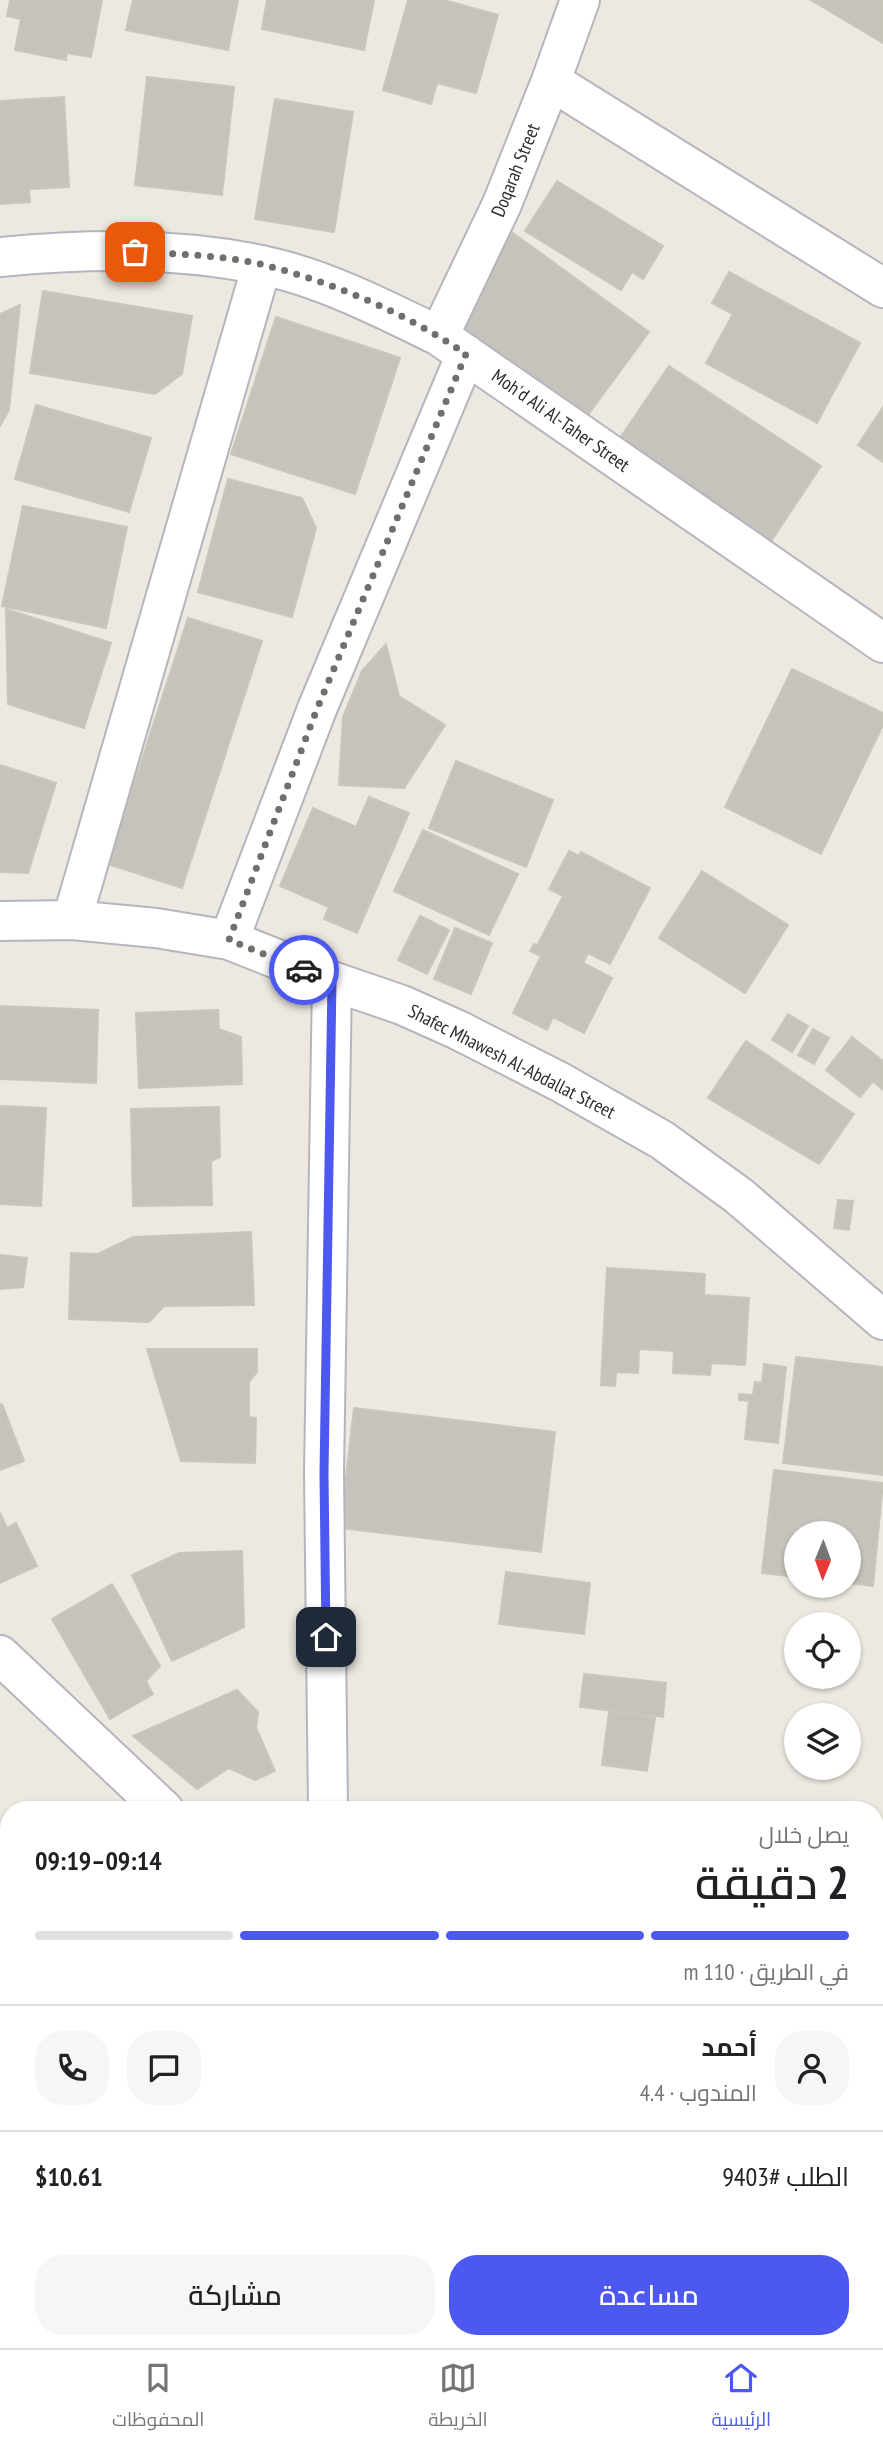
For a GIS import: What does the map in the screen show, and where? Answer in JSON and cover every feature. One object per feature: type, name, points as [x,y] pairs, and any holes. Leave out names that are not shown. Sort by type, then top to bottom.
[{"type":"street","name":"Doqarah Street","points":[[229,940],[580,0]]},
{"type":"street","points":[[551,80],[883,288]]},
{"type":"street","name":"Moh'd Ali Al-Taher Street","points":[[0,257],[114,251],[200,256],[262,265],[370,302],[452,345],[883,643]]},
{"type":"street","points":[[72,919],[262,265]]},
{"type":"street","name":"Shafec Mhawesh Al-Abdallat Street","points":[[0,921],[72,919],[156,928],[229,940],[332,981],[402,1005],[458,1030],[560,1082],[662,1140],[739,1196],[883,1320]]},
{"type":"street","points":[[328,1801],[324,1473],[332,981]]},
{"type":"street","points":[[0,1655],[154,1801]]},
{"type":"building","points":[[10,0],[102,0],[91,57],[67,53],[66,60],[15,50],[21,19],[7,16]]},
{"type":"building","points":[[133,0],[238,0],[228,50],[126,30]]},
{"type":"building","points":[[267,0],[374,0],[364,50],[262,29]]},
{"type":"building","points":[[408,0],[444,0],[498,15],[476,93],[437,83],[431,104],[383,90]]},
{"type":"building","points":[[811,0],[883,0],[883,43]]},
{"type":"building","points":[[147,77],[234,87],[222,195],[135,185]]},
{"type":"building","points":[[64,97],[69,187],[29,189],[30,202],[0,204],[0,101]]},
{"type":"building","points":[[275,99],[353,112],[334,232],[255,219]]},
{"type":"building","points":[[557,181],[663,246],[643,279],[632,272],[621,290],[525,231]]},
{"type":"building","points":[[513,233],[649,332],[587,416],[451,318]]},
{"type":"building","points":[[729,272],[860,343],[817,423],[706,363],[733,314],[712,303]]},
{"type":"building","points":[[43,291],[192,316],[182,374],[155,394],[30,373]]},
{"type":"building","points":[[20,305],[9,410],[0,426],[0,314]]},
{"type":"building","points":[[276,317],[400,358],[355,494],[231,454]]},
{"type":"building","points":[[669,366],[821,466],[771,541],[618,441]]},
{"type":"building","points":[[36,405],[151,438],[129,512],[15,479]]},
{"type":"building","points":[[883,407],[883,462],[858,445]]},
{"type":"building","points":[[228,479],[302,498],[316,528],[292,617],[198,592]]},
{"type":"building","points":[[23,506],[127,527],[106,628],[2,606]]},
{"type":"building","points":[[6,609],[111,643],[84,728],[8,704]]},
{"type":"building","points":[[188,618],[262,641],[182,888],[108,864]]},
{"type":"building","points":[[386,644],[399,696],[445,725],[404,788],[339,785],[343,717],[362,671]]},
{"type":"building","points":[[792,669],[883,713],[883,725],[821,854],[725,807]]},
{"type":"building","points":[[456,761],[553,800],[526,867],[429,828]]},
{"type":"building","points":[[0,765],[56,783],[28,873],[0,872]]},
{"type":"building","points":[[369,797],[409,813],[357,933],[324,919],[329,907],[280,886],[313,808],[356,827]]},
{"type":"building","points":[[423,830],[518,874],[489,935],[394,891]]},
{"type":"building","points":[[569,851],[579,856],[581,852],[650,888],[610,964],[588,953],[583,963],[612,978],[584,1033],[553,1017],[547,1030],[513,1013],[541,956],[530,951],[534,944],[537,946],[563,896],[549,889]]},
{"type":"building","points":[[702,871],[788,925],[745,993],[659,938]]},
{"type":"building","points":[[420,916],[449,930],[427,974],[398,960]]},
{"type":"building","points":[[455,928],[492,943],[471,994],[434,979]]},
{"type":"building","points":[[0,1006],[98,1010],[96,1083],[0,1079]]},
{"type":"building","points":[[218,1010],[219,1029],[241,1037],[242,1084],[139,1088],[136,1013]]},
{"type":"building","points":[[788,1014],[808,1026],[792,1052],[772,1040]]},
{"type":"building","points":[[813,1029],[829,1038],[814,1064],[798,1055]]},
{"type":"building","points":[[852,1037],[883,1061],[883,1090],[873,1081],[860,1097],[826,1070]]},
{"type":"building","points":[[746,1041],[854,1114],[819,1164],[708,1098]]},
{"type":"building","points":[[0,1106],[46,1108],[41,1206],[0,1204]]},
{"type":"building","points":[[219,1107],[220,1157],[211,1161],[212,1205],[133,1206],[131,1109]]},
{"type":"building","points":[[838,1200],[853,1201],[849,1230],[834,1228]]},
{"type":"building","points":[[251,1232],[254,1305],[164,1306],[149,1322],[69,1319],[71,1253],[98,1254],[133,1237]]},
{"type":"building","points":[[0,1255],[27,1258],[23,1287],[0,1289]]},
{"type":"building","points":[[607,1268],[705,1274],[704,1295],[749,1298],[745,1365],[711,1363],[710,1375],[673,1373],[674,1351],[639,1349],[638,1373],[616,1372],[615,1386],[601,1385]]},
{"type":"building","points":[[147,1349],[257,1349],[257,1372],[249,1382],[249,1417],[256,1418],[255,1463],[181,1461]]},
{"type":"building","points":[[796,1357],[883,1367],[883,1475],[783,1463]]},
{"type":"building","points":[[764,1364],[786,1367],[778,1443],[745,1439],[749,1401],[739,1400],[739,1394],[753,1395],[755,1382],[762,1383]]},
{"type":"building","points":[[2,1404],[24,1461],[0,1470],[0,1405]]},
{"type":"building","points":[[354,1408],[555,1432],[541,1552],[340,1528]]},
{"type":"building","points":[[774,1470],[883,1483],[873,1586],[861,1584],[861,1521],[784,1521],[784,1576],[762,1573]]},
{"type":"building","points":[[0,1513],[7,1528],[16,1523],[37,1566],[0,1583]]},
{"type":"building","points":[[242,1551],[244,1627],[172,1661],[132,1575],[179,1553]]},
{"type":"building","points":[[506,1572],[590,1583],[584,1634],[499,1624]]},
{"type":"building","points":[[112,1584],[160,1666],[146,1681],[153,1694],[110,1719],[52,1619]]},
{"type":"building","points":[[584,1674],[666,1683],[663,1717],[580,1707]]},
{"type":"building","points":[[237,1690],[258,1712],[256,1728],[275,1771],[255,1780],[229,1768],[197,1789],[133,1736]]},
{"type":"building","points":[[609,1712],[655,1718],[647,1771],[602,1765]]},
{"type":"way so far","points":[[135,252],[200,256],[262,265],[370,302],[439,336],[466,354],[317,709],[229,940],[304,970]]},
{"type":"route","points":[[304,970],[332,981],[324,1473],[326,1637]]}]
